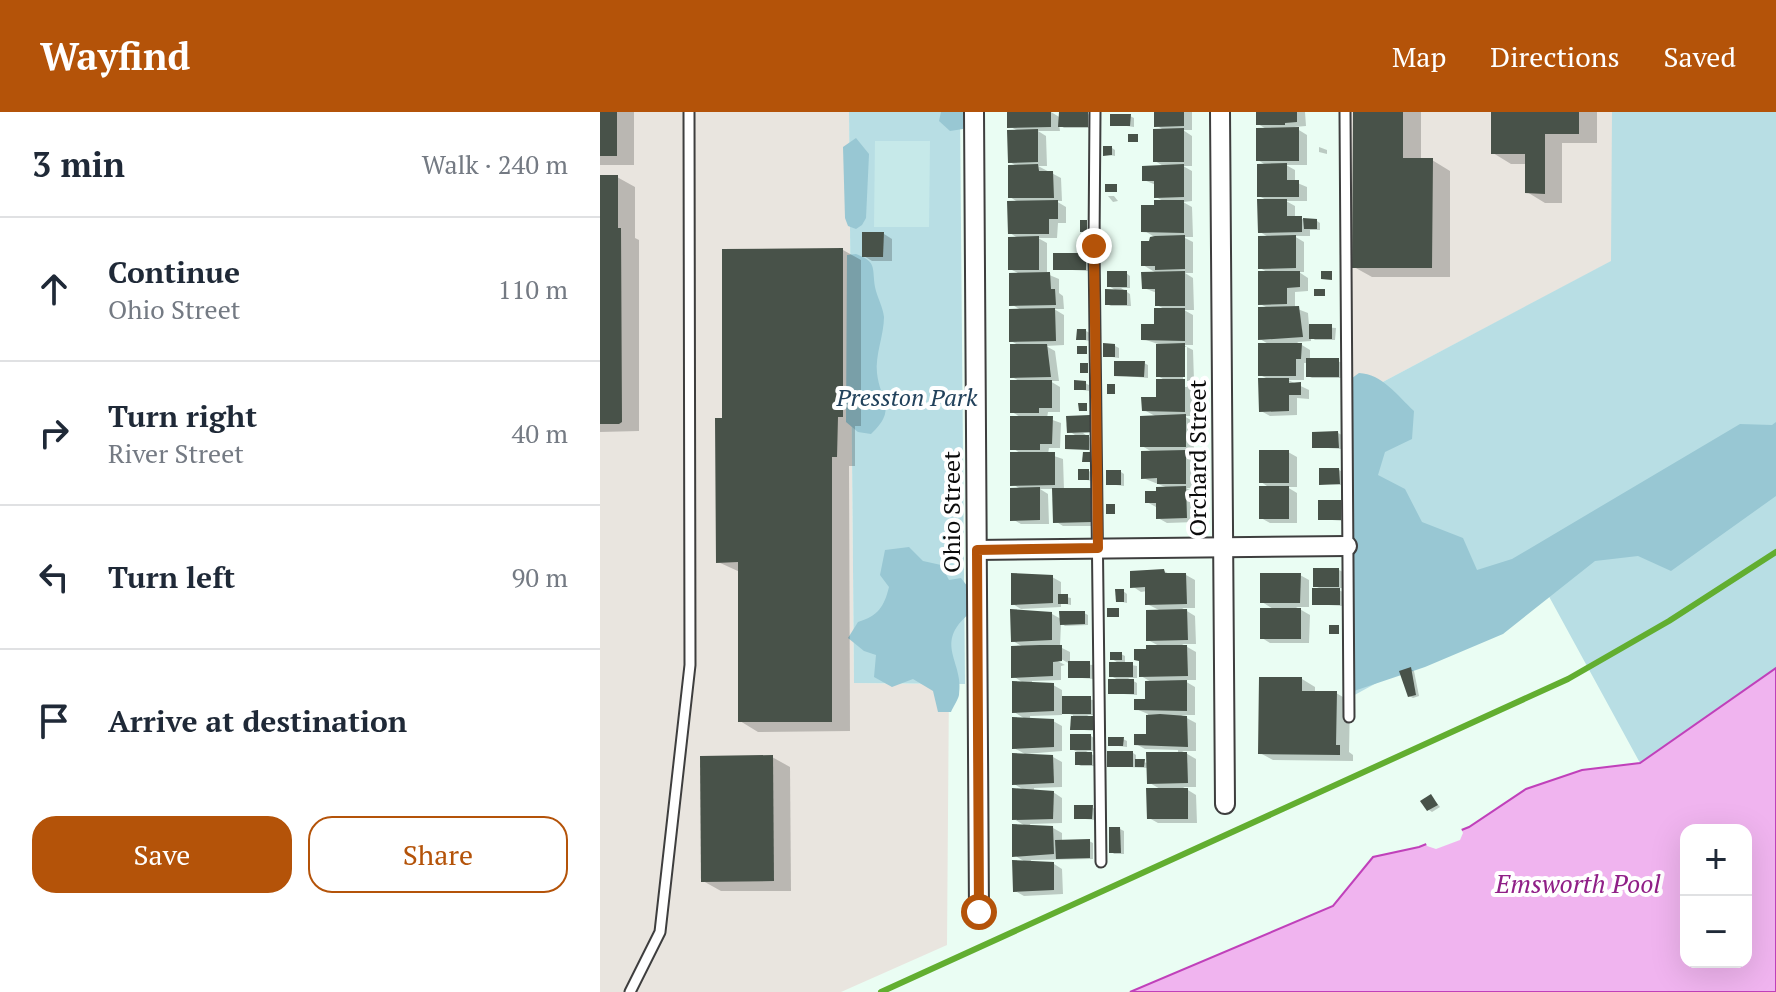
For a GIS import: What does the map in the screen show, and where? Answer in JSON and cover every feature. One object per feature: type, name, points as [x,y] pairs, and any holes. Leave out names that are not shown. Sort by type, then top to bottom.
[{"type":"street","name":"Ohio Street","points":[[974,112],[979,912]]},
{"type":"street","name":"Orchard Street","points":[[1220,112],[1225,804]]},
{"type":"street","points":[[977,550],[1347,546]]},
{"type":"lane","points":[[630,992],[660,932],[690,665],[689,112]]},
{"type":"lane","points":[[1095,112],[1101,862]]},
{"type":"lane","points":[[1345,112],[1349,717]]},
{"type":"shaded area","points":[[600,112],[849,112],[854,683],[949,684],[947,945],[841,992],[600,992]]},
{"type":"shaded area","points":[[941,112],[973,112],[963,129],[950,131],[939,121]]},
{"type":"shaded area","points":[[1345,112],[1612,112],[1612,261],[1362,393],[1346,394]]},
{"type":"shaded area","points":[[856,138],[869,154],[866,218],[856,229],[848,226],[845,218],[843,147]]},
{"type":"shaded area","points":[[875,141],[930,141],[929,227],[874,227]]},
{"type":"shaded area","points":[[856,254],[872,266],[884,317],[877,366],[886,411],[871,434],[858,432],[846,422],[847,255]]},
{"type":"shaded area","points":[[1359,373],[1382,381],[1414,411],[1412,439],[1385,452],[1378,475],[1405,489],[1422,522],[1463,538],[1477,570],[1512,559],[1740,424],[1772,425],[1776,422],[1776,496],[1671,571],[1638,556],[1595,561],[1503,634],[1425,667],[1351,692],[1348,381]]},
{"type":"shaded area","points":[[909,547],[923,561],[941,565],[949,580],[961,578],[971,591],[970,613],[959,624],[951,644],[960,683],[951,712],[938,712],[933,691],[913,679],[892,687],[874,677],[876,655],[864,651],[848,638],[858,622],[875,614],[885,600],[889,587],[880,575],[885,550]]},
{"type":"green space","name":"Presston Park","points":[[849,112],[960,112],[965,684],[854,683]]},
{"type":"green space","points":[[1612,112],[1776,112],[1776,668],[1640,763],[1546,591],[1349,698],[1362,393],[1611,261]]},
{"type":"water","name":"Emsworth Pool","points":[[1776,668],[1776,992],[1130,992],[1333,906],[1373,857],[1419,847],[1469,827],[1526,789],[1582,770],[1640,763]]},
{"type":"pier","points":[[1460,826],[1463,833],[1460,840],[1436,849],[1427,846],[1425,841]]},
{"type":"building","points":[[600,112],[617,112],[617,156],[600,156]]},
{"type":"building","points":[[1007,112],[1051,112],[1051,127],[1007,128]]},
{"type":"building","points":[[1059,112],[1088,112],[1088,127],[1058,127]]},
{"type":"building","points":[[1154,112],[1184,112],[1184,126],[1154,127]]},
{"type":"building","points":[[1256,112],[1297,112],[1297,122],[1256,125]]},
{"type":"building","points":[[1353,112],[1403,112],[1403,158],[1433,158],[1432,268],[1352,268]]},
{"type":"building","points":[[1491,112],[1579,112],[1579,134],[1545,134],[1545,194],[1525,193],[1525,154],[1491,154]]},
{"type":"building","points":[[1110,114],[1131,114],[1130,126],[1110,126]]},
{"type":"building","points":[[1299,127],[1299,161],[1256,161],[1256,128]]},
{"type":"building","points":[[1184,128],[1184,162],[1153,162],[1153,129]]},
{"type":"building","points":[[1038,129],[1038,162],[1008,163],[1007,130]]},
{"type":"building","points":[[1128,134],[1138,134],[1138,142],[1128,142]]},
{"type":"building","points":[[1103,146],[1112,146],[1112,155],[1103,156]]},
{"type":"building","points":[[1287,163],[1287,180],[1299,180],[1299,197],[1257,197],[1257,164]]},
{"type":"building","points":[[1038,164],[1039,171],[1053,171],[1054,198],[1008,198],[1008,165]]},
{"type":"building","points":[[1184,164],[1184,197],[1154,198],[1154,181],[1142,181],[1142,166]]},
{"type":"building","points":[[600,175],[618,175],[622,422],[619,424],[600,424]]},
{"type":"building","points":[[1105,184],[1117,184],[1117,192],[1105,192]]},
{"type":"building","points":[[1257,199],[1287,199],[1287,216],[1302,216],[1302,232],[1258,233]]},
{"type":"building","points":[[1058,200],[1058,219],[1049,219],[1049,234],[1008,234],[1007,201]]},
{"type":"building","points":[[1154,200],[1184,200],[1184,233],[1141,232],[1141,205],[1154,205]]},
{"type":"building","points":[[1303,218],[1317,219],[1317,229],[1304,229]]},
{"type":"building","points":[[1080,220],[1087,220],[1087,232],[1080,232]]},
{"type":"building","points":[[862,232],[884,232],[883,257],[862,257]]},
{"type":"building","points":[[1185,235],[1185,269],[1155,270],[1155,266],[1141,266],[1141,241],[1149,241],[1150,237],[1155,236]]},
{"type":"building","points":[[1296,235],[1296,268],[1258,269],[1258,236]]},
{"type":"building","points":[[1039,236],[1039,270],[1008,270],[1008,237]]},
{"type":"building","points":[[843,248],[843,417],[838,417],[837,457],[832,457],[832,722],[738,722],[738,562],[716,563],[715,418],[722,418],[722,249]]},
{"type":"building","points":[[1053,253],[1086,253],[1086,270],[1053,270]]},
{"type":"building","points":[[1107,271],[1127,271],[1127,287],[1107,287]]},
{"type":"building","points":[[1185,271],[1185,306],[1155,306],[1155,289],[1142,289],[1141,272]]},
{"type":"building","points":[[1258,271],[1300,271],[1300,287],[1287,288],[1287,304],[1258,305]]},
{"type":"building","points":[[1321,271],[1332,271],[1332,280],[1321,279]]},
{"type":"building","points":[[1050,272],[1056,305],[1009,306],[1009,273]]},
{"type":"building","points":[[1105,289],[1127,290],[1127,305],[1105,305]]},
{"type":"building","points":[[1314,289],[1325,289],[1325,296],[1314,296]]},
{"type":"building","points":[[1299,306],[1303,337],[1258,340],[1258,307]]},
{"type":"building","points":[[1055,308],[1056,341],[1009,342],[1009,309]]},
{"type":"building","points":[[1154,308],[1185,308],[1185,341],[1141,340],[1141,324],[1154,324]]},
{"type":"building","points":[[1309,324],[1332,324],[1332,339],[1309,339]]},
{"type":"building","points":[[1077,329],[1086,329],[1086,340],[1076,340]]},
{"type":"building","points":[[1103,343],[1115,344],[1115,357],[1103,357]]},
{"type":"building","points":[[1185,343],[1185,377],[1156,377],[1156,344]]},
{"type":"building","points":[[1258,343],[1302,343],[1301,359],[1296,359],[1296,376],[1258,376]]},
{"type":"building","points":[[1010,344],[1047,344],[1051,377],[1010,378]]},
{"type":"building","points":[[1077,346],[1087,346],[1087,354],[1077,354]]},
{"type":"building","points":[[1306,358],[1339,358],[1339,377],[1306,377]]},
{"type":"building","points":[[1114,361],[1145,361],[1144,377],[1114,376]]},
{"type":"building","points":[[1080,363],[1088,363],[1088,373],[1080,373]]},
{"type":"building","points":[[1258,378],[1289,378],[1289,383],[1301,382],[1301,395],[1289,395],[1289,411],[1259,412]]},
{"type":"building","points":[[1156,379],[1185,379],[1185,412],[1142,411],[1141,397],[1156,397]]},
{"type":"building","points":[[1010,380],[1052,380],[1052,408],[1039,408],[1039,413],[1010,413]]},
{"type":"building","points":[[1074,380],[1086,381],[1086,390],[1074,390]]},
{"type":"building","points":[[1107,384],[1115,384],[1115,394],[1107,394]]},
{"type":"building","points":[[1078,403],[1087,403],[1087,411],[1079,411]]},
{"type":"building","points":[[1186,414],[1186,447],[1140,447],[1140,416]]},
{"type":"building","points":[[1090,415],[1090,432],[1067,433],[1066,416]]},
{"type":"building","points":[[1010,416],[1053,416],[1052,444],[1040,444],[1040,450],[1010,450]]},
{"type":"building","points":[[1338,431],[1339,448],[1312,448],[1312,432]]},
{"type":"building","points":[[1065,435],[1089,435],[1089,450],[1065,449]]},
{"type":"building","points":[[1186,450],[1186,484],[1157,484],[1157,478],[1141,479],[1141,451]]},
{"type":"building","points":[[1259,450],[1289,450],[1289,483],[1259,483]]},
{"type":"building","points":[[1010,452],[1055,452],[1055,485],[1010,486]]},
{"type":"building","points":[[1083,452],[1090,452],[1090,462],[1082,462]]},
{"type":"building","points":[[1319,468],[1339,468],[1340,484],[1319,485]]},
{"type":"building","points":[[1078,469],[1089,469],[1089,480],[1078,480]]},
{"type":"building","points":[[1106,470],[1121,470],[1121,485],[1106,485]]},
{"type":"building","points":[[1186,486],[1187,518],[1156,519],[1156,503],[1145,503],[1145,491],[1156,491],[1156,487]]},
{"type":"building","points":[[1259,486],[1289,486],[1289,519],[1259,519]]},
{"type":"building","points":[[1040,487],[1040,520],[1010,521],[1010,488]]},
{"type":"building","points":[[1052,488],[1091,488],[1092,522],[1053,523]]},
{"type":"building","points":[[1318,500],[1341,500],[1341,520],[1318,520]]},
{"type":"building","points":[[1106,504],[1115,504],[1115,514],[1106,514]]},
{"type":"building","points":[[1313,568],[1339,568],[1339,587],[1313,587]]},
{"type":"building","points":[[1164,569],[1165,573],[1186,573],[1187,604],[1145,605],[1145,587],[1130,588],[1130,571]]},
{"type":"building","points":[[1011,573],[1053,575],[1053,603],[1011,605]]},
{"type":"building","points":[[1260,573],[1301,573],[1300,603],[1260,603]]},
{"type":"building","points":[[1312,588],[1340,588],[1340,605],[1312,605]]},
{"type":"building","points":[[1115,589],[1124,589],[1124,602],[1116,602]]},
{"type":"building","points":[[1058,594],[1068,594],[1068,604],[1058,604]]},
{"type":"building","points":[[1107,608],[1119,608],[1119,617],[1107,617]]},
{"type":"building","points":[[1260,608],[1301,608],[1301,639],[1260,639]]},
{"type":"building","points":[[1010,609],[1052,612],[1052,640],[1011,642]]},
{"type":"building","points":[[1187,609],[1188,640],[1146,641],[1146,610]]},
{"type":"building","points":[[1059,611],[1085,611],[1085,624],[1060,625]]},
{"type":"building","points":[[1329,625],[1339,625],[1339,634],[1329,634]]},
{"type":"building","points":[[1062,645],[1062,661],[1053,662],[1053,676],[1011,678],[1011,646]]},
{"type":"building","points":[[1146,645],[1187,645],[1188,676],[1139,677],[1139,661],[1134,660],[1134,649],[1146,649]]},
{"type":"building","points":[[1110,652],[1122,652],[1122,660],[1110,660]]},
{"type":"building","points":[[1068,661],[1090,661],[1090,678],[1068,678]]},
{"type":"building","points":[[1109,662],[1133,662],[1133,677],[1109,677]]},
{"type":"building","points":[[1411,667],[1416,695],[1408,697],[1399,671]]},
{"type":"building","points":[[1259,677],[1302,677],[1302,691],[1337,691],[1336,745],[1340,745],[1340,755],[1258,754]]},
{"type":"building","points":[[1108,679],[1134,679],[1134,694],[1108,694]]},
{"type":"building","points":[[1187,680],[1187,711],[1134,710],[1134,699],[1145,699],[1145,681]]},
{"type":"building","points":[[1012,681],[1054,683],[1054,711],[1012,713]]},
{"type":"building","points":[[1062,696],[1091,696],[1091,714],[1062,714]]},
{"type":"building","points":[[1146,715],[1187,716],[1188,747],[1134,745],[1134,734],[1146,734]]},
{"type":"building","points":[[1071,716],[1093,716],[1093,730],[1070,730]]},
{"type":"building","points":[[1012,717],[1054,719],[1054,747],[1012,749]]},
{"type":"building","points":[[1070,734],[1091,734],[1091,750],[1070,750]]},
{"type":"building","points":[[1108,737],[1124,737],[1123,746],[1108,746]]},
{"type":"building","points":[[1107,751],[1133,751],[1133,767],[1107,767]]},
{"type":"building","points":[[1075,752],[1092,752],[1092,765],[1075,765]]},
{"type":"building","points":[[1146,752],[1187,752],[1188,783],[1147,784]]},
{"type":"building","points":[[1012,753],[1053,755],[1054,783],[1012,785]]},
{"type":"building","points":[[773,755],[774,881],[701,882],[700,756]]},
{"type":"building","points":[[1135,759],[1145,759],[1144,767],[1135,767]]},
{"type":"building","points":[[1012,788],[1054,791],[1053,819],[1012,820]]},
{"type":"building","points":[[1146,788],[1188,788],[1188,819],[1147,819]]},
{"type":"building","points":[[1431,794],[1438,805],[1427,811],[1420,801]]},
{"type":"building","points":[[1074,805],[1093,805],[1092,819],[1074,819]]},
{"type":"building","points":[[1012,824],[1053,826],[1054,854],[1012,857]]},
{"type":"building","points":[[1109,827],[1120,827],[1121,853],[1109,853]]},
{"type":"building","points":[[1090,839],[1090,858],[1056,859],[1055,840]]},
{"type":"building","points":[[1012,860],[1054,862],[1054,890],[1013,892]]},
{"type":"railway","points":[[881,992],[1568,679],[1669,621],[1776,552]]},
{"type":"route","points":[[979,912],[977,550],[1098,548],[1094,246]]}]
